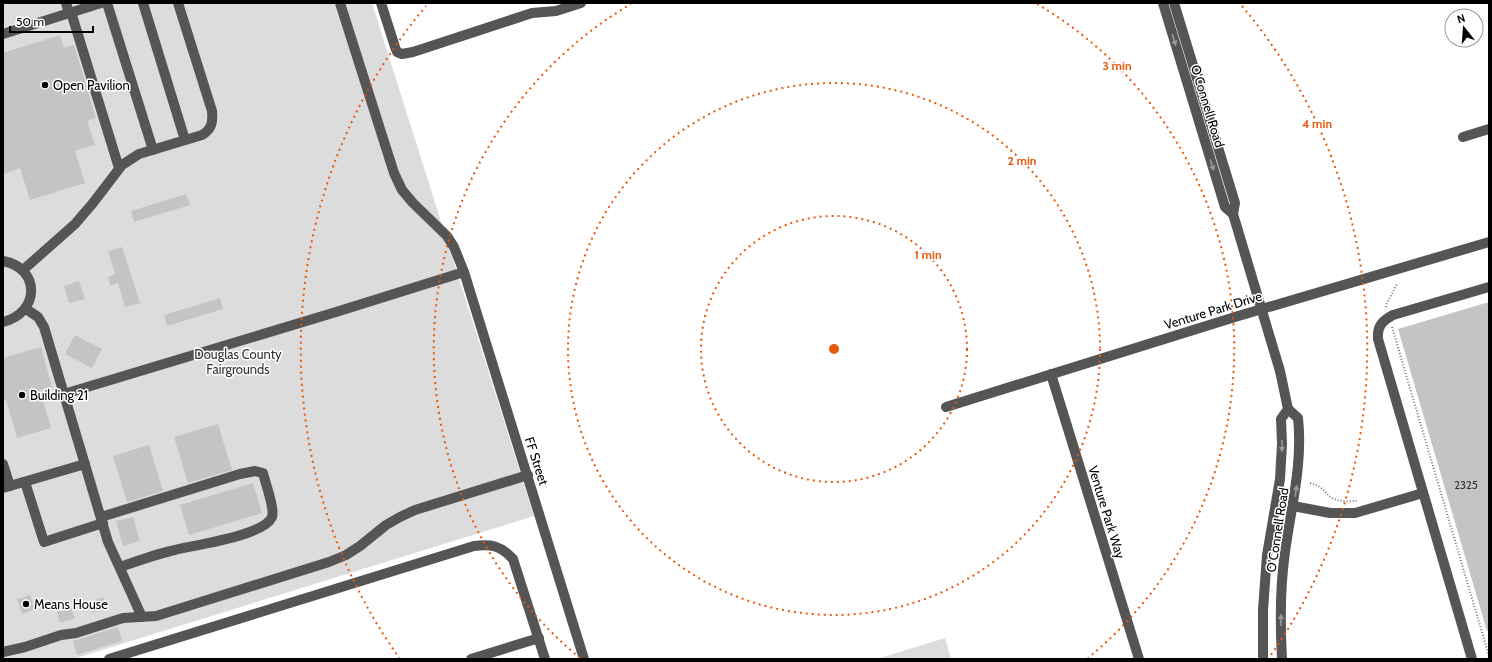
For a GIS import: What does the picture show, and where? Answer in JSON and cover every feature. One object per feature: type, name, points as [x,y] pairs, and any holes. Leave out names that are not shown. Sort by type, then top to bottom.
[{"type":"street","points":[[3,34],[69,10],[101,3]]},
{"type":"street","points":[[107,3],[153,150]]},
{"type":"street","points":[[143,3],[185,140]]},
{"type":"street","points":[[23,270],[75,224],[122,165],[139,154],[202,135],[208,132],[212,126],[212,111],[178,3]]},
{"type":"street","name":"FF Street","points":[[340,3],[394,173],[402,190],[413,203],[447,236],[454,247],[464,272],[584,659]]},
{"type":"street","points":[[381,3],[397,52],[402,54],[532,13],[556,11],[581,3]]},
{"type":"street","name":"O'Connell Road","points":[[1163,3],[1225,207],[1233,214]]},
{"type":"street","name":"O'Connell Road","points":[[1174,3],[1235,203],[1233,214],[1284,390],[1288,409],[1298,418],[1298,471],[1285,551],[1282,586],[1282,659]]},
{"type":"street","points":[[69,10],[119,168]]},
{"type":"street","points":[[1463,137],[1489,129]]},
{"type":"street","name":"Venture Park Drive","points":[[946,407],[1261,309],[1489,242]]},
{"type":"street","points":[[3,260],[20,266],[27,276],[31,286],[31,296],[26,309],[12,320],[3,322]]},
{"type":"street","points":[[64,394],[464,272]]},
{"type":"street","points":[[1472,659],[1378,339],[1378,332],[1379,326],[1389,317],[1489,287]]},
{"type":"street","points":[[26,309],[41,321],[108,542],[142,617]]},
{"type":"street","name":"Venture Park Way","points":[[1051,374],[1139,659]]},
{"type":"street","name":"O'Connell Road","points":[[1263,659],[1263,610],[1267,555],[1280,479],[1282,444],[1281,419],[1288,409]]},
{"type":"street","points":[[3,464],[6,487],[85,464]]},
{"type":"street","points":[[25,482],[44,542],[102,520],[240,474],[255,471],[263,473],[272,509],[272,517],[266,524],[254,530],[224,540],[175,550],[120,567]]},
{"type":"street","points":[[3,652],[25,647],[61,635],[76,633],[123,618],[156,616],[329,562],[360,546],[386,525],[415,510],[528,475]]},
{"type":"street","points":[[1293,506],[1330,513],[1355,513],[1422,489]]},
{"type":"street","points":[[109,659],[474,546],[489,544],[499,547],[513,558],[545,659]]},
{"type":"street","points":[[471,659],[539,638]]},
{"type":"path","points":[[1397,284],[1386,305],[1489,656]]},
{"type":"path","points":[[1422,489],[1437,480]]},
{"type":"path","points":[[1310,483],[1324,489],[1335,499],[1357,501]]},
{"type":"green space","name":"Douglas County Fairgrounds","points":[[3,3],[372,3],[534,516],[73,659],[3,659]]},
{"type":"green space","points":[[945,638],[951,659],[877,659]]},
{"type":"building","name":"Open Pavilion","points":[[60,35],[64,48],[74,45],[96,118],[87,121],[95,145],[75,151],[85,183],[30,200],[20,168],[3,174],[3,53]]},
{"type":"building","points":[[186,194],[190,205],[134,222],[131,211]]},
{"type":"building","points":[[122,247],[140,303],[125,307],[118,283],[110,286],[108,277],[115,274],[108,251]]},
{"type":"building","points":[[79,281],[85,299],[69,303],[64,286]]},
{"type":"building","points":[[220,298],[223,309],[167,326],[164,315]]},
{"type":"building","points":[[1489,302],[1489,631],[1487,631],[1398,329]]},
{"type":"building","points":[[75,335],[102,349],[92,368],[65,354]]},
{"type":"building","name":"Building 21","points":[[41,347],[52,387],[40,390],[51,428],[17,438],[6,400],[3,401],[3,358]]},
{"type":"building","points":[[218,424],[232,470],[188,483],[174,437]]},
{"type":"building","points":[[149,445],[163,491],[127,502],[113,456]]},
{"type":"building","points":[[253,483],[262,513],[189,535],[180,505]]},
{"type":"building","points":[[133,517],[140,541],[123,546],[116,521]]},
{"type":"building","name":"Means House","points":[[30,595],[35,609],[22,614],[17,599]]},
{"type":"building","points":[[103,597],[107,608],[92,613],[89,602]]},
{"type":"building","points":[[71,608],[75,618],[60,623],[57,612]]},
{"type":"building","points":[[118,627],[122,641],[77,655],[73,641]]},
{"type":"place","name":"Open Pavilion","points":[[45,85]]},
{"type":"place","name":"Building 21","points":[[22,395]]},
{"type":"place","name":"Means House","points":[[26,604]]}]
